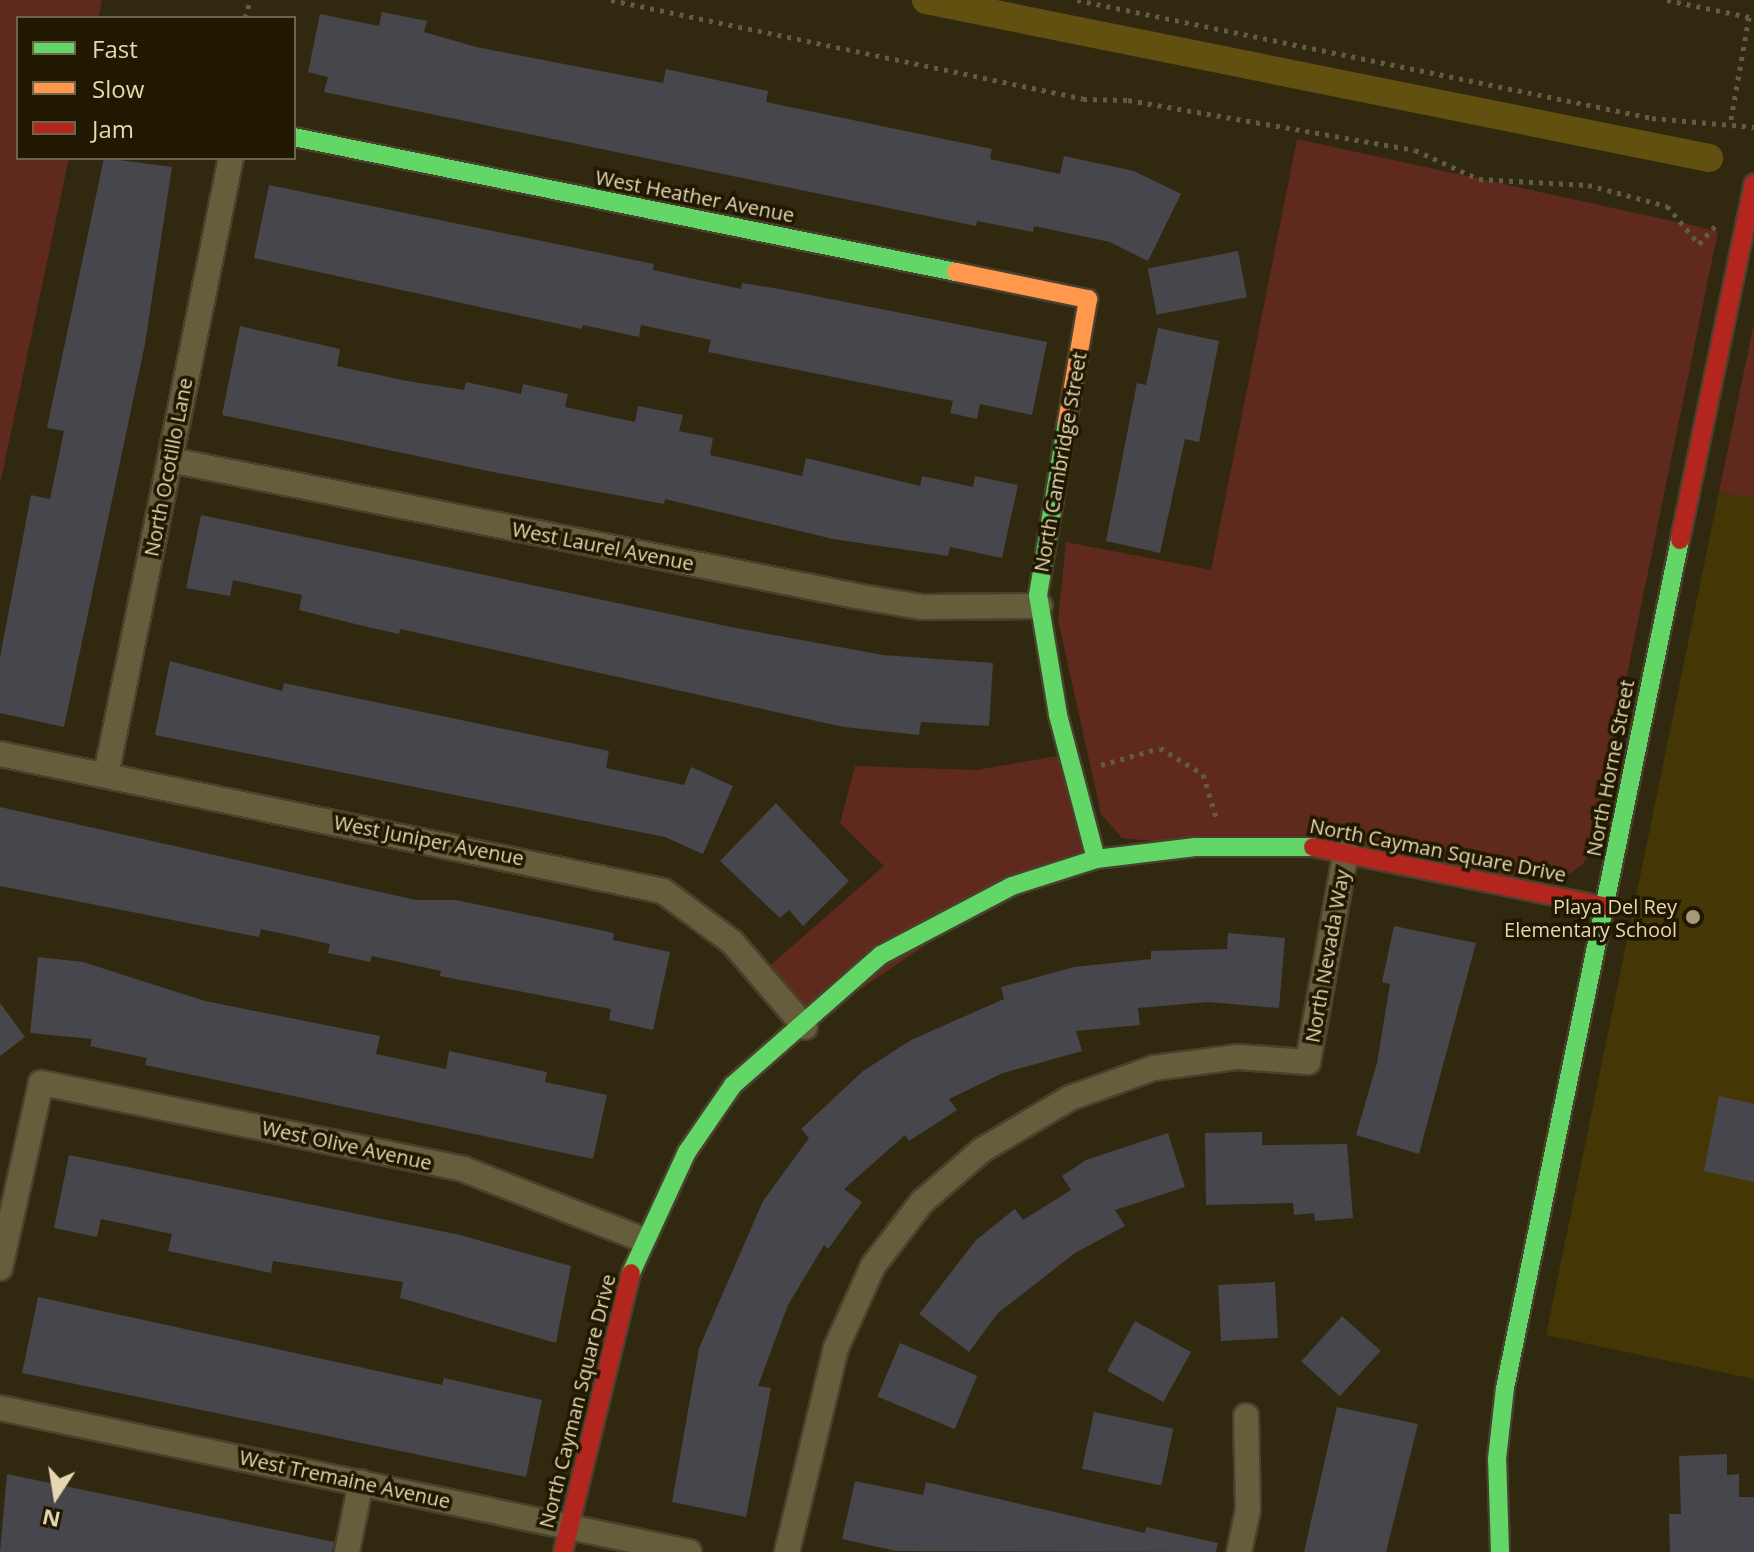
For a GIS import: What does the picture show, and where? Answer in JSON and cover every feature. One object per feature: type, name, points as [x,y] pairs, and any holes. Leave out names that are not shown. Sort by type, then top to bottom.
[{"type":"street","name":"West Heather Avenue","points":[[296,137],[1088,299]]},
{"type":"street","name":"North Ocotillo Lane","points":[[106,775],[231,160]]},
{"type":"street","name":"North Horne Street","points":[[1500,1552],[1497,1459],[1505,1388],[1754,184]]},
{"type":"street","name":"North Cambridge Street","points":[[1088,299],[1046,526],[1040,606],[1073,772],[1096,859]]},
{"type":"street","name":"West Laurel Avenue","points":[[170,460],[856,596],[922,607],[1040,606]]},
{"type":"street","name":"West Juniper Avenue","points":[[0,754],[663,891],[732,942],[805,1027]]},
{"type":"street","name":"North Cayman Square Drive","points":[[563,1552],[616,1318],[642,1239],[687,1152],[733,1085],[805,1027],[881,955],[940,919],[1012,886],[1096,859],[1220,847],[1283,844],[1346,851],[1604,906]]},
{"type":"street","name":"North Nevada Way","points":[[787,1552],[836,1348],[873,1266],[922,1202],[982,1150],[1070,1098],[1154,1068],[1238,1057],[1308,1062],[1346,851]]},
{"type":"street","name":"West Olive Avenue","points":[[0,1268],[41,1083],[463,1169],[642,1239]]},
{"type":"street","name":"West Tremaine Avenue","points":[[0,1408],[689,1552]]},
{"type":"street","points":[[1239,1552],[1248,1510],[1246,1416]]},
{"type":"street","points":[[347,1552],[361,1482]]},
{"type":"path","points":[[611,0],[1083,99],[1128,100],[1415,150],[1479,179],[1588,185],[1667,206],[1699,244],[1711,228],[1748,214]]},
{"type":"path","points":[[1077,0],[1652,118],[1754,127]]},
{"type":"path","points":[[1667,0],[1749,17],[1730,125]]},
{"type":"path","points":[[1073,772],[1160,748],[1203,774],[1220,847]]},
{"type":"shaded area","points":[[0,0],[102,0],[98,16],[16,16],[16,160],[69,160],[0,484]]},
{"type":"shaded area","points":[[1297,139],[1718,231],[1591,850],[1583,864],[1561,880],[1122,838],[1101,814],[1058,620],[1066,542],[1211,570]]},
{"type":"shaded area","points":[[1754,323],[1754,498],[1719,492]]},
{"type":"shaded area","name":"Playa Del Rey Elementary School","points":[[1719,492],[1754,498],[1754,1379],[1546,1335]]},
{"type":"shaded area","points":[[1068,754],[1096,859],[1012,886],[805,1027],[759,975],[884,866],[840,823],[855,766],[977,770]]},
{"type":"building","points":[[382,12],[427,21],[424,32],[476,47],[663,83],[666,69],[768,91],[766,102],[992,149],[990,159],[1060,174],[1064,156],[1134,171],[1181,194],[1148,261],[1110,242],[1034,226],[1033,232],[977,221],[976,226],[324,92],[328,77],[308,72],[320,14],[379,26]]},
{"type":"building","points":[[104,160],[172,167],[145,344],[64,727],[0,713],[0,657],[31,495],[50,499],[64,431],[47,428]]},
{"type":"building","points":[[269,185],[654,264],[653,270],[741,289],[742,283],[780,289],[1047,342],[1032,415],[980,404],[977,419],[950,413],[953,401],[708,352],[711,340],[641,325],[639,337],[583,325],[582,329],[254,258]]},
{"type":"building","points":[[1238,251],[1247,297],[1157,315],[1148,269]]},
{"type":"building","points":[[240,326],[340,349],[337,366],[407,381],[464,390],[466,382],[521,394],[523,384],[568,394],[565,407],[635,422],[638,406],[683,415],[679,431],[713,438],[710,455],[802,476],[806,458],[920,486],[922,476],[973,487],[975,476],[1018,485],[1002,558],[950,547],[948,556],[833,539],[665,499],[664,504],[493,472],[222,415]]},
{"type":"building","points":[[1158,328],[1219,341],[1199,442],[1185,439],[1160,553],[1106,541],[1137,383],[1146,385]]},
{"type":"building","points":[[201,515],[731,627],[883,655],[993,663],[989,726],[921,722],[919,735],[844,727],[400,629],[399,634],[355,624],[299,610],[302,595],[233,580],[230,596],[186,588]]},
{"type":"building","points":[[170,661],[282,691],[284,683],[609,751],[606,768],[684,785],[691,767],[733,786],[703,854],[665,837],[155,735]]},
{"type":"building","points":[[776,803],[849,881],[803,926],[789,910],[780,918],[720,861]]},
{"type":"building","points":[[0,807],[416,900],[456,900],[614,933],[613,940],[670,952],[653,1030],[609,1020],[611,1009],[440,976],[441,971],[372,956],[370,962],[328,953],[330,944],[261,929],[259,937],[0,886]]},
{"type":"building","points":[[1394,926],[1476,943],[1419,1154],[1356,1135],[1377,1063],[1390,984],[1382,982]]},
{"type":"building","points":[[1228,933],[1285,938],[1279,1008],[1208,1002],[1138,1008],[1140,1025],[1076,1031],[1082,1051],[1003,1073],[949,1099],[957,1110],[909,1141],[905,1135],[844,1189],[862,1202],[828,1249],[824,1245],[788,1305],[758,1386],[771,1388],[746,1517],[672,1502],[699,1348],[763,1201],[809,1138],[801,1129],[863,1071],[911,1040],[1004,999],[1001,987],[1074,967],[1151,959],[1151,951],[1227,949]]},
{"type":"building","points":[[38,957],[83,962],[205,1001],[380,1036],[376,1054],[446,1069],[449,1051],[547,1072],[545,1082],[607,1095],[593,1159],[145,1065],[147,1058],[90,1046],[92,1039],[30,1033]]},
{"type":"building","points":[[0,1003],[25,1037],[0,1056]]},
{"type":"building","points":[[1719,1096],[1754,1104],[1754,1182],[1704,1171]]},
{"type":"building","points":[[1262,1132],[1262,1145],[1347,1144],[1353,1218],[1315,1221],[1314,1213],[1294,1215],[1293,1203],[1206,1205],[1205,1133]]},
{"type":"building","points":[[1168,1133],[1185,1187],[1115,1210],[1125,1226],[1075,1253],[998,1313],[969,1352],[919,1314],[976,1240],[1015,1209],[1023,1220],[1071,1190],[1062,1176],[1086,1160]]},
{"type":"building","points":[[69,1155],[460,1235],[571,1266],[556,1343],[400,1298],[403,1282],[273,1261],[271,1273],[168,1251],[172,1234],[101,1219],[97,1237],[54,1228]]},
{"type":"building","points":[[1275,1282],[1278,1338],[1221,1341],[1218,1285]]},
{"type":"building","points":[[38,1297],[442,1385],[444,1378],[542,1400],[526,1477],[22,1373]]},
{"type":"building","points":[[1342,1316],[1381,1351],[1340,1396],[1301,1361]]},
{"type":"building","points":[[1135,1321],[1191,1352],[1163,1402],[1107,1371]]},
{"type":"building","points":[[900,1343],[977,1376],[955,1429],[877,1396]]},
{"type":"building","points":[[1337,1407],[1418,1424],[1386,1552],[1304,1552]]},
{"type":"building","points":[[1094,1412],[1173,1429],[1161,1486],[1082,1469]]},
{"type":"building","points":[[1727,1454],[1727,1475],[1739,1474],[1739,1497],[1754,1497],[1754,1552],[1670,1552],[1669,1514],[1681,1514],[1679,1456]]},
{"type":"building","points":[[7,1474],[334,1542],[332,1552],[0,1552]]},
{"type":"building","points":[[855,1481],[923,1495],[926,1482],[1145,1533],[1146,1527],[1218,1543],[1216,1552],[896,1551],[842,1539]]},
{"type":"waterway","points":[[926,0],[1709,158]]},
{"type":"traffic: fast","points":[[296,137],[956,272]]},
{"type":"traffic: fast","points":[[1067,422],[1038,595],[1058,715],[1096,859]]},
{"type":"traffic: fast","points":[[1500,1552],[1497,1459],[1505,1388],[1680,540]]},
{"type":"traffic: fast","points":[[631,1273],[687,1152],[733,1085],[881,955],[1012,886],[1096,859],[1195,847],[1313,847]]},
{"type":"traffic: slow","points":[[956,272],[1088,299],[1067,422]]},
{"type":"traffic: jam","points":[[1680,540],[1754,184]]},
{"type":"traffic: jam","points":[[1313,847],[1604,906]]},
{"type":"traffic: jam","points":[[563,1552],[631,1273]]},
{"type":"place","name":"Playa Del Rey Elementary School","points":[[1693,917]]}]
